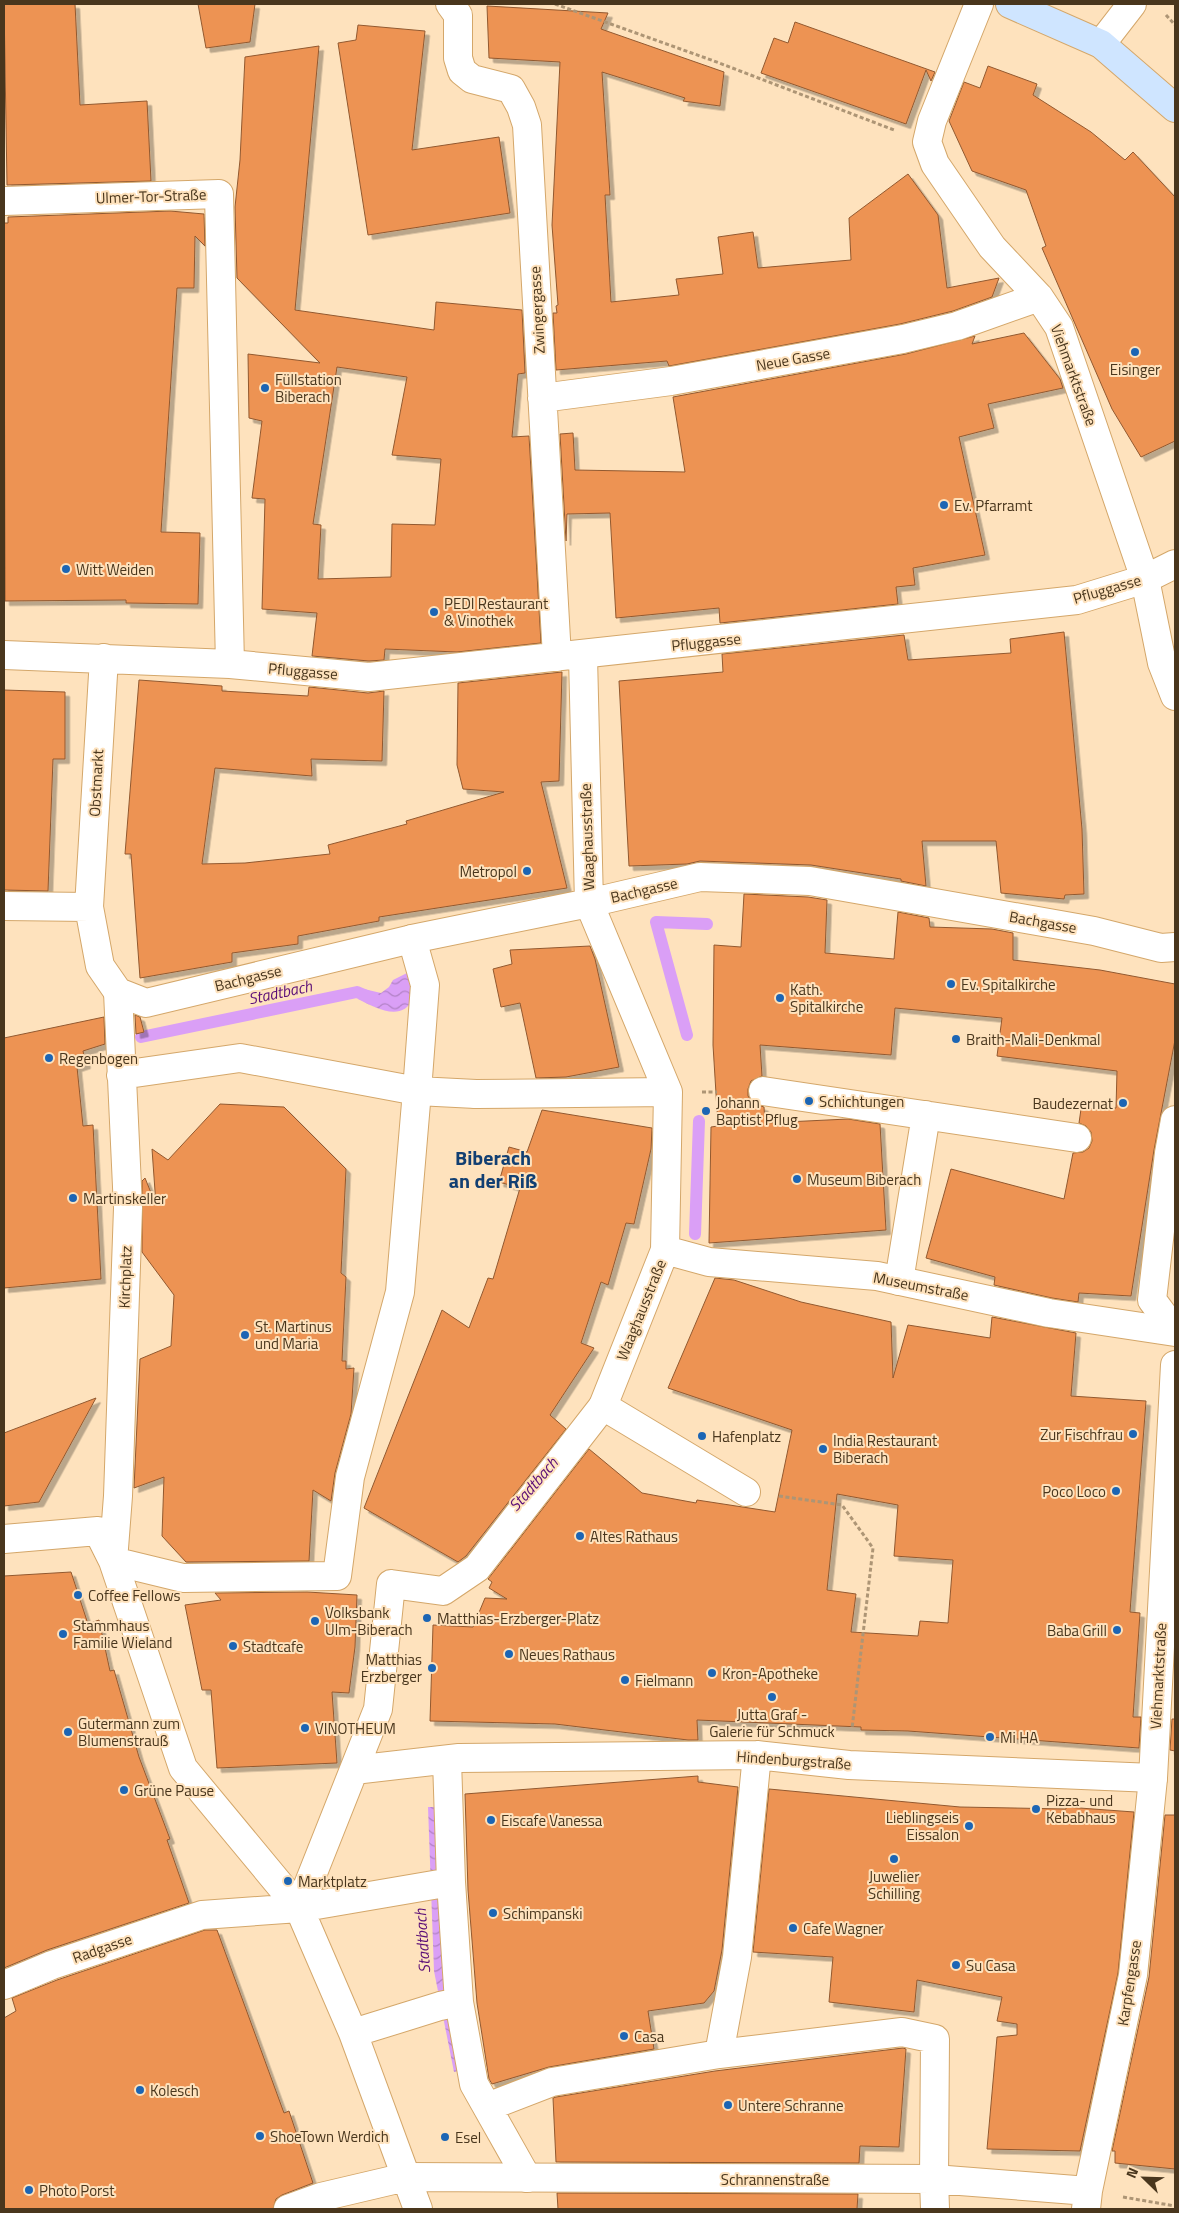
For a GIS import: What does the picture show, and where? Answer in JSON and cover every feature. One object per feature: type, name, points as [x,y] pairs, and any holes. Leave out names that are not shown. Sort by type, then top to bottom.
[{"type":"main road","points":[[1010,4],[1101,44],[1175,108]]},
{"type":"street","name":"Zwingergasse","points":[[450,4],[458,15],[458,58],[462,71],[472,79],[511,89],[521,107],[527,125],[542,398],[570,656]]},
{"type":"street","points":[[927,142],[932,121],[979,4]]},
{"type":"street","points":[[1101,44],[1132,4]]},
{"type":"street","name":"Viehmarktstraße","points":[[927,142],[934,164],[992,246],[1039,297],[1059,327],[1145,578],[1162,663],[1175,696]]},
{"type":"street","name":"Ulmer-Tor-Straße","points":[[4,201],[219,194],[230,664]]},
{"type":"street","name":"Neue Gasse","points":[[542,398],[671,381],[903,339],[957,326],[1039,297]]},
{"type":"street","name":"Pfluggasse","points":[[4,655],[230,664],[369,677],[1077,600],[1145,578],[1175,564]]},
{"type":"street","name":"Waaghausstraße","points":[[354,1770],[378,1710],[391,1584],[442,1591],[477,1568],[603,1406],[665,1250],[668,1092],[589,903],[570,656]]},
{"type":"street","name":"Obstmarkt","points":[[104,658],[89,907],[100,966],[118,992]]},
{"type":"street","name":"Bachgasse","points":[[118,992],[146,1003],[412,939],[589,903],[700,877],[810,881],[1094,932],[1161,948],[1175,947]]},
{"type":"street","points":[[4,906],[89,907]]},
{"type":"street","points":[[113,1562],[183,1578],[337,1576],[350,1477],[400,1292],[425,985],[412,939]]},
{"type":"street","name":"Kirchplatz","points":[[113,1562],[118,1496],[128,1208],[118,992]]},
{"type":"street","points":[[121,1075],[240,1058],[417,1091],[476,1094],[668,1092]]},
{"type":"street","points":[[763,1091],[1076,1138]]},
{"type":"street","points":[[899,1281],[926,1115]]},
{"type":"street","points":[[1175,1120],[1169,1154],[1168,1228],[1152,1300],[1175,1332]]},
{"type":"street","name":"Museumstraße","points":[[665,1250],[709,1262],[877,1276],[1049,1312],[1175,1332]]},
{"type":"street","name":"Viehmarktstraße","points":[[1152,1778],[1175,1365]]},
{"type":"street","points":[[603,1406],[746,1492]]},
{"type":"street","points":[[4,1539],[98,1531],[113,1562],[183,1768],[300,1908],[354,2033],[418,2209]]},
{"type":"street","points":[[720,2054],[738,1957],[757,1755]]},
{"type":"street","name":"Hindenburgstraße","points":[[354,1770],[453,1759],[757,1755],[849,1765],[1152,1778]]},
{"type":"street","points":[[453,1759],[440,1883],[450,2004],[474,2084],[527,2178]]},
{"type":"street","points":[[300,1908],[354,1770]]},
{"type":"street","name":"Karpfengasse","points":[[1087,2200],[1133,1975],[1152,1778]]},
{"type":"street","name":"Radgasse","points":[[4,1984],[52,1965],[202,1915],[300,1908],[440,1883]]},
{"type":"street","points":[[354,2033],[450,2004]]},
{"type":"street","points":[[487,2106],[552,2082],[720,2054],[902,2032],[935,2040],[935,2209]]},
{"type":"street","name":"Schrannenstraße","points":[[406,2177],[527,2178],[553,2176],[660,2179],[934,2179],[1087,2200]]},
{"type":"street","points":[[288,2209],[321,2197],[406,2177]]},
{"type":"path","points":[[555,4],[714,61],[927,142]]},
{"type":"path","points":[[746,1492],[842,1505],[873,1548],[849,1765]]},
{"type":"path","points":[[1087,2200],[1175,2206]]},
{"type":"water","points":[[415,969],[414,995],[408,1006],[403,1010],[396,1012],[388,1011],[358,999],[364,989],[381,993],[389,987],[393,980]]},
{"type":"water","points":[[428,1807],[435,1807],[438,1883],[463,2070],[454,2072],[434,1971]]},
{"type":"building","points":[[4,4],[75,4],[80,105],[147,101],[151,181],[7,185]]},
{"type":"building","points":[[198,4],[255,4],[250,42],[206,48]]},
{"type":"building","points":[[487,6],[608,13],[601,29],[724,72],[720,106],[683,101],[685,98],[602,72],[610,195],[605,195],[611,302],[679,295],[676,279],[723,274],[718,237],[753,232],[758,268],[851,260],[849,218],[908,174],[938,215],[947,288],[999,278],[992,297],[953,311],[900,324],[669,366],[667,361],[556,370],[553,313],[557,313],[556,306],[558,305],[552,225],[560,62],[489,58]]},
{"type":"building","points":[[795,22],[935,72],[931,81],[926,70],[906,124],[761,73],[774,38],[788,43]]},
{"type":"building","points":[[358,25],[425,31],[412,150],[499,137],[510,213],[368,235],[338,43],[356,40]]},
{"type":"building","points":[[319,46],[295,310],[434,330],[436,302],[522,310],[525,373],[518,374],[512,437],[529,436],[541,643],[457,652],[385,649],[384,660],[369,661],[312,656],[317,613],[262,609],[265,499],[252,498],[262,421],[249,418],[248,354],[320,363],[237,278],[235,207],[240,160],[245,57]],"holes":[[[337,367],[407,377],[392,455],[441,459],[435,525],[392,524],[391,577],[318,579],[321,525],[313,524]]]},
{"type":"building","points":[[988,66],[1037,84],[1033,95],[1091,132],[1125,160],[1133,152],[1175,197],[1175,441],[1141,457],[1112,409],[1042,248],[1046,246],[1026,190],[972,171],[949,121],[964,82],[980,88]]},
{"type":"building","points":[[170,211],[204,214],[205,246],[195,236],[194,288],[177,288],[161,532],[200,533],[198,604],[126,603],[126,600],[5,601],[4,223],[8,223],[8,217]]},
{"type":"building","points":[[1024,333],[1060,379],[1063,388],[988,404],[994,428],[959,437],[985,555],[913,568],[915,585],[896,587],[898,604],[720,623],[719,608],[616,618],[610,513],[567,514],[566,541],[560,434],[573,433],[575,470],[685,472],[673,397],[906,354],[975,336],[972,344]]},
{"type":"building","points":[[1064,632],[1082,829],[1084,894],[1065,895],[1064,899],[1001,893],[996,841],[922,841],[926,886],[901,881],[901,879],[811,865],[700,861],[687,864],[629,866],[619,681],[723,672],[722,654],[904,635],[908,660],[1011,653],[1010,639]]},
{"type":"building","points":[[562,672],[559,781],[541,782],[567,888],[379,917],[379,921],[298,936],[298,944],[232,953],[232,962],[140,978],[131,854],[125,854],[139,680],[222,686],[222,691],[308,696],[309,687],[368,693],[384,691],[382,761],[311,759],[312,776],[215,768],[202,864],[245,863],[330,854],[328,845],[407,824],[406,821],[504,792],[463,789],[457,765],[458,683]]},
{"type":"building","points":[[4,690],[65,692],[65,759],[53,759],[48,891],[4,890]]},
{"type":"building","points":[[744,894],[808,897],[827,900],[825,953],[894,959],[898,912],[929,918],[930,927],[992,929],[1013,933],[1013,960],[1100,970],[1175,984],[1175,1040],[1154,1150],[1131,1296],[1079,1293],[1078,1302],[1052,1298],[994,1285],[995,1277],[926,1258],[951,1169],[1064,1199],[1073,1153],[1083,1152],[1089,1148],[1092,1141],[1091,1132],[1086,1126],[1079,1123],[1081,1109],[1116,1108],[1117,1071],[997,1056],[1002,1018],[895,1008],[891,1055],[760,1045],[762,1076],[751,1081],[748,1096],[753,1103],[764,1107],[765,1123],[848,1119],[880,1124],[886,1230],[709,1243],[711,1127],[718,1126],[713,1045],[714,945],[741,947]]},
{"type":"building","points":[[590,946],[595,959],[619,1067],[566,1077],[536,1078],[520,1003],[501,1007],[493,969],[512,964],[510,950]]},
{"type":"building","points":[[135,1015],[140,1017],[144,1032],[136,1034]]},
{"type":"building","points":[[104,1017],[105,1044],[83,1051],[86,1064],[77,1067],[83,1126],[93,1125],[101,1279],[4,1288],[4,1038]]},
{"type":"building","name":"St. Martinus und Maria","points":[[220,1104],[284,1107],[346,1169],[341,1273],[346,1277],[342,1361],[346,1361],[346,1369],[354,1368],[351,1414],[335,1473],[331,1501],[313,1490],[309,1561],[186,1562],[162,1536],[164,1477],[134,1488],[140,1359],[171,1346],[174,1295],[142,1252],[142,1181],[145,1178],[156,1205],[152,1149],[168,1160]]},
{"type":"building","points":[[542,1110],[652,1128],[651,1149],[634,1224],[626,1223],[608,1285],[601,1282],[581,1343],[594,1348],[550,1415],[566,1429],[466,1556],[458,1562],[364,1508],[442,1310],[469,1328],[488,1278],[493,1279],[520,1188],[499,1182],[509,1147],[527,1152]]},
{"type":"building","points":[[715,1278],[734,1280],[801,1302],[891,1322],[893,1378],[908,1325],[990,1338],[992,1317],[1076,1333],[1071,1396],[1146,1401],[1130,1612],[1140,1613],[1133,1717],[1141,1717],[1139,1748],[908,1731],[861,1730],[861,1727],[697,1720],[698,1740],[555,1724],[430,1721],[433,1625],[473,1627],[485,1598],[507,1599],[489,1588],[492,1582],[488,1579],[589,1449],[642,1493],[696,1503],[697,1500],[775,1512],[792,1430],[668,1388]],"holes":[[[837,1494],[898,1505],[894,1556],[953,1560],[948,1623],[920,1621],[918,1636],[851,1632],[856,1594],[827,1590]]]},
{"type":"building","points":[[96,1398],[39,1502],[4,1506],[4,1433]]},
{"type":"building","points":[[71,1572],[88,1624],[99,1620],[110,1671],[114,1670],[139,1757],[170,1839],[167,1840],[189,1903],[47,1950],[4,1968],[4,1576]]},
{"type":"building","points":[[307,1592],[357,1595],[355,1647],[349,1693],[332,1692],[337,1763],[217,1768],[211,1690],[202,1690],[185,1605],[221,1600],[215,1593]]},
{"type":"building","points":[[1172,1719],[1175,1719],[1175,1751],[1170,1750]]},
{"type":"building","points":[[698,1776],[698,1782],[738,1787],[722,1950],[714,1991],[704,2003],[648,2011],[654,2049],[549,2067],[492,2084],[489,2079],[477,2003],[468,1890],[465,1794]]},
{"type":"building","points":[[769,1789],[960,1807],[1066,1809],[1066,1807],[1134,1812],[1118,1973],[1080,2151],[987,2149],[997,2037],[1017,2035],[1017,2024],[997,2021],[1002,1997],[917,1980],[914,2012],[829,2002],[833,1957],[753,1952]]},
{"type":"building","points":[[1165,1815],[1175,1815],[1175,2169],[1115,2163],[1115,2151],[1112,2151],[1149,1977]]},
{"type":"building","points":[[205,1930],[217,1930],[284,2113],[289,2111],[313,2183],[282,2195],[276,2199],[273,2209],[4,2209],[4,2018],[16,2011],[12,1998],[57,1980]]},
{"type":"building","name":"Untere Schranne","points":[[906,2049],[899,2147],[860,2146],[859,2163],[556,2162],[553,2098],[556,2097],[715,2071]]},
{"type":"building","points":[[557,2193],[858,2194],[857,2209],[558,2209]]},
{"type":"waterway","name":"Stadtbach","points":[[687,1035],[656,922],[707,924]]},
{"type":"waterway","name":"Stadtbach","points":[[141,1037],[357,992],[376,1000]]},
{"type":"waterway","name":"Stadtbach","points":[[695,1234],[699,1121]]},
{"type":"place","name":"Eisinger","points":[[1135,352]]},
{"type":"place","name":"Füllstation Biberach","points":[[265,388]]},
{"type":"place","name":"Ev. Pfarramt","points":[[944,505]]},
{"type":"place","name":"Witt Weiden","points":[[66,569]]},
{"type":"place","name":"PEDI Restaurant & Vinothek","points":[[434,612]]},
{"type":"place","name":"Metropol","points":[[527,871]]},
{"type":"place","name":"Ev. Spitalkirche","points":[[951,984]]},
{"type":"place","name":"Kath. Spitalkirche","points":[[780,998]]},
{"type":"place","name":"Braith-Mali-Denkmal","points":[[956,1039]]},
{"type":"place","name":"Regenbogen","points":[[49,1058]]},
{"type":"place","name":"Schichtungen","points":[[809,1101]]},
{"type":"place","name":"Baudezernat","points":[[1123,1103]]},
{"type":"place","name":"Johann Baptist Pflug","points":[[706,1111]]},
{"type":"place","name":"Museum Biberach","points":[[797,1179]]},
{"type":"place","name":"Martinskeller","points":[[73,1198]]},
{"type":"place","name":"St. Martinus und Maria","points":[[245,1335]]},
{"type":"place","name":"Zur Fischfrau","points":[[1133,1434]]},
{"type":"place","name":"Hafenplatz","points":[[702,1436]]},
{"type":"place","name":"India Restaurant Biberach","points":[[823,1449]]},
{"type":"place","name":"Poco Loco","points":[[1116,1491]]},
{"type":"place","name":"Altes Rathaus","points":[[580,1536]]},
{"type":"place","name":"Coffee Fellows","points":[[78,1595]]},
{"type":"place","name":"Matthias-Erzberger-Platz","points":[[427,1618]]},
{"type":"place","name":"Volksbank Ulm-Biberach","points":[[315,1621]]},
{"type":"place","name":"Baba Grill","points":[[1117,1630]]},
{"type":"place","name":"Stammhaus Familie Wieland","points":[[63,1634]]},
{"type":"place","name":"Stadtcafe","points":[[233,1646]]},
{"type":"place","name":"Neues Rathaus","points":[[509,1654]]},
{"type":"place","name":"Matthias Erzberger","points":[[432,1668]]},
{"type":"place","name":"Kron-Apotheke","points":[[712,1673]]},
{"type":"place","name":"Fielmann","points":[[625,1680]]},
{"type":"place","name":"Jutta Graf - Galerie für Schmuck","points":[[772,1697]]},
{"type":"place","name":"VINOTHEUM","points":[[305,1728]]},
{"type":"place","name":"Gutermann zum Blumenstrauß","points":[[68,1732]]},
{"type":"place","name":"Mi HA","points":[[990,1737]]},
{"type":"place","name":"Grüne Pause","points":[[124,1790]]},
{"type":"place","name":"Pizza- und Kebabhaus","points":[[1036,1809]]},
{"type":"place","name":"Eiscafe Vanessa","points":[[491,1820]]},
{"type":"place","name":"Lieblingseis Eissalon","points":[[969,1826]]},
{"type":"place","name":"Juwelier Schilling","points":[[894,1859]]},
{"type":"place","name":"Marktplatz","points":[[288,1881]]},
{"type":"place","name":"Schimpanski","points":[[493,1913]]},
{"type":"place","name":"Cafe Wagner","points":[[793,1928]]},
{"type":"place","name":"Su Casa","points":[[956,1965]]},
{"type":"place","name":"Casa","points":[[624,2036]]},
{"type":"place","name":"Kolesch","points":[[140,2090]]},
{"type":"place","name":"Untere Schranne","points":[[728,2105]]},
{"type":"place","name":"ShoeTown Werdich","points":[[260,2136]]},
{"type":"place","name":"Esel","points":[[445,2137]]},
{"type":"place","name":"Photo Porst","points":[[29,2190]]},
{"type":"district","name":"Biberach an der Riß","points":[[493,1168]]}]
